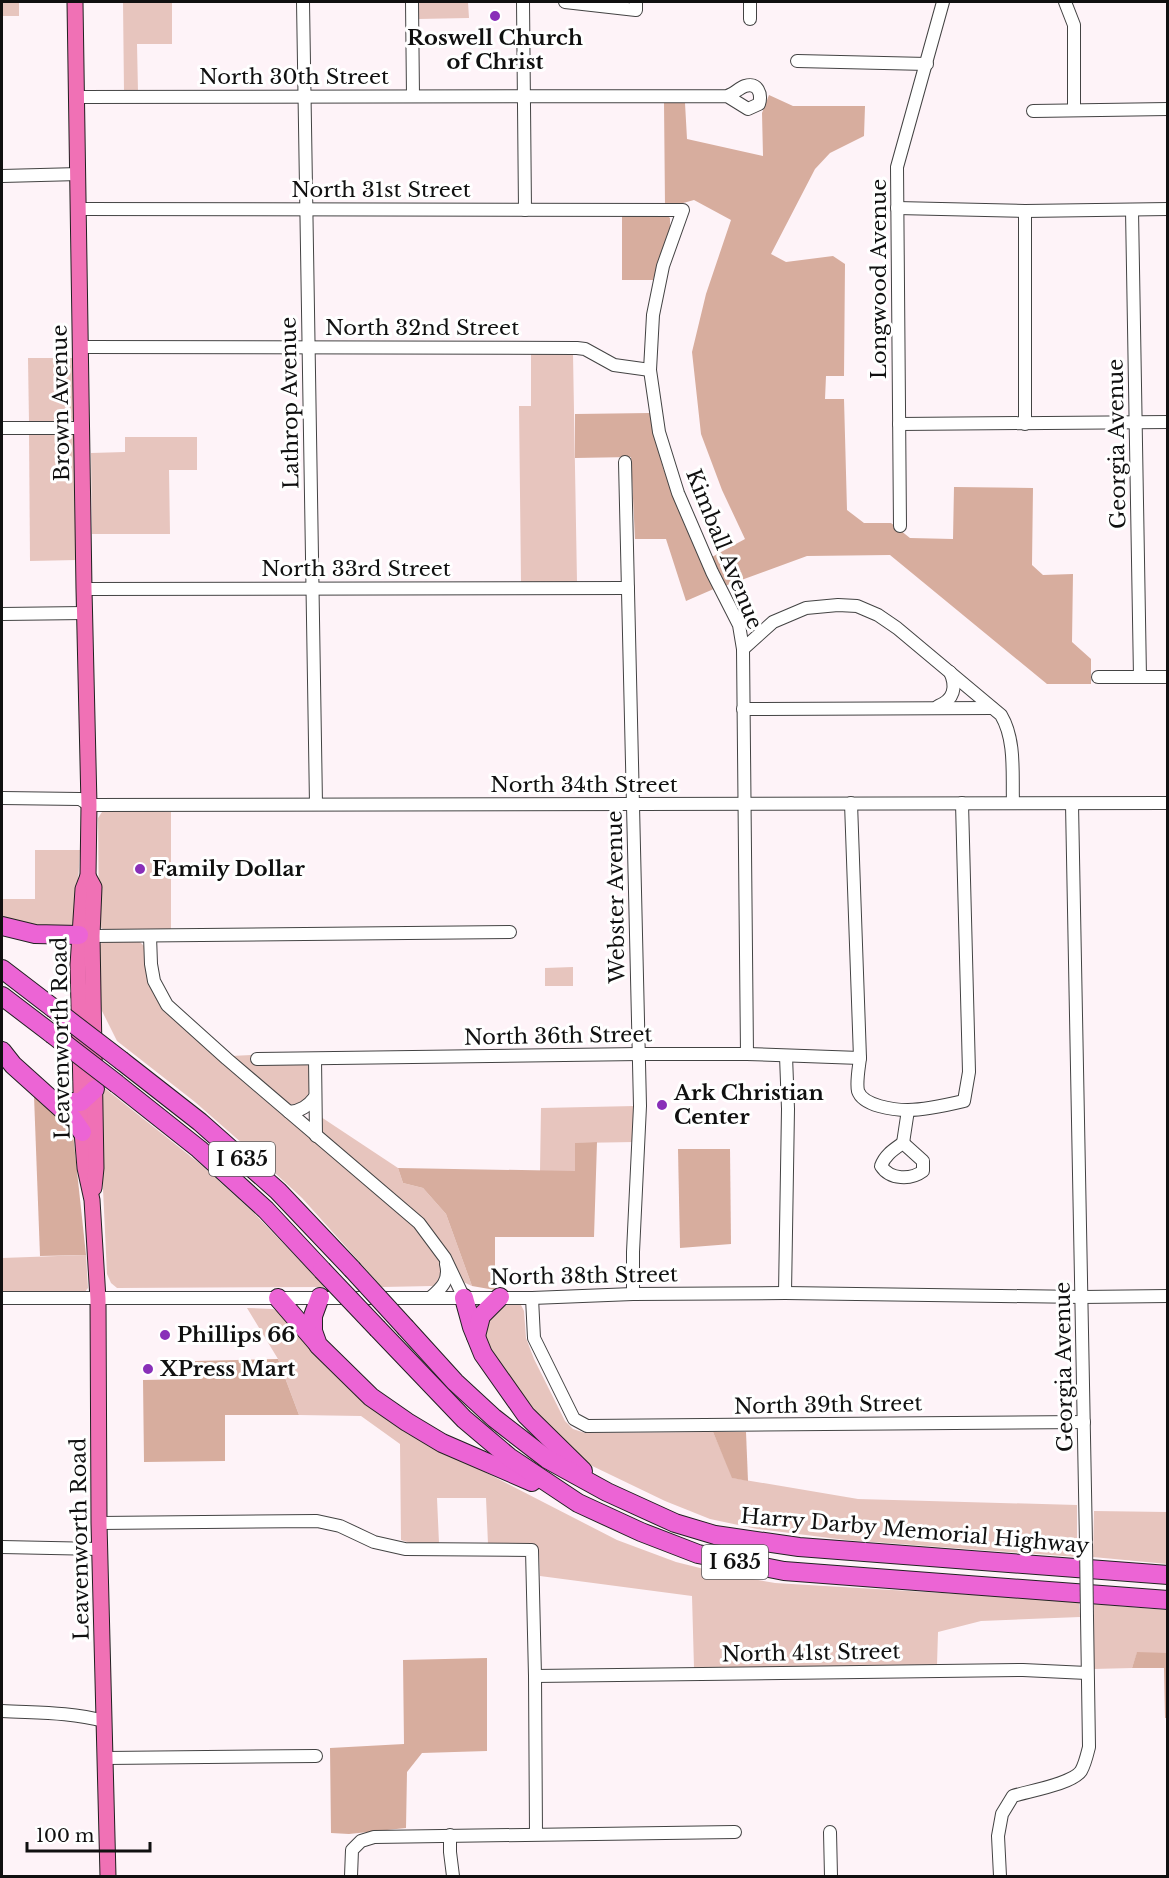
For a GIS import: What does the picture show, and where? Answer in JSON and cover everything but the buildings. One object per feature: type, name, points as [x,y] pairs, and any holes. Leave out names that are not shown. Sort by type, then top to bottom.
[{"type":"highway","points":[[2,926],[35,934],[86,936]]},
{"type":"highway","name":"Harry Darby Memorial Highway","points":[[2,969],[201,1122],[278,1191],[455,1382],[494,1418],[547,1459],[607,1492],[675,1523],[716,1535],[747,1540],[799,1547],[1167,1575]]},
{"type":"highway","name":"I 635","points":[[2,996],[200,1149],[266,1210],[464,1419],[509,1457],[578,1503],[641,1532],[698,1554],[784,1571],[1167,1600]]},
{"type":"highway","points":[[2,1051],[13,1065],[73,1119],[82,1132]]},
{"type":"highway","points":[[55,1102],[81,1102],[95,1089]]},
{"type":"highway","points":[[318,1345],[313,1330],[313,1316],[320,1297]]},
{"type":"highway","points":[[476,1336],[481,1317],[500,1297]]},
{"type":"highway","points":[[278,1298],[318,1345],[371,1397],[406,1422],[442,1443],[578,1503]]},
{"type":"highway","points":[[464,1298],[483,1354],[526,1415],[572,1462],[607,1492]]},
{"type":"main road","name":"Brown Avenue","points":[[75,2],[89,805]]},
{"type":"main road","name":"Leavenworth Road","points":[[89,805],[88,876],[82,889],[95,1089],[96,1168],[92,1200]]},
{"type":"main road","name":"Leavenworth Road","points":[[86,936],[81,1102],[85,1168],[92,1200],[99,1299],[99,1523],[108,1876]]},
{"type":"street","name":"Lathrop Avenue","points":[[303,2],[316,804]]},
{"type":"street","points":[[412,2],[413,96]]},
{"type":"street","points":[[524,2],[525,210]]},
{"type":"street","points":[[565,2],[636,6]]},
{"type":"street","points":[[750,2],[750,19]]},
{"type":"street","name":"Longwood Avenue","points":[[900,526],[897,167],[943,2]]},
{"type":"street","points":[[1065,2],[1074,24],[1074,109]]},
{"type":"street","points":[[797,61],[927,64]]},
{"type":"street","name":"North 30th Street","points":[[77,97],[727,96]]},
{"type":"street","points":[[1033,111],[1167,109]]},
{"type":"street","points":[[2,176],[79,174]]},
{"type":"street","points":[[897,208],[1025,211],[1167,209]]},
{"type":"street","name":"North 31st Street","points":[[79,209],[683,210]]},
{"type":"street","name":"Kimball Avenue","points":[[683,210],[663,266],[653,315],[650,370],[659,432],[678,493],[712,572],[739,625],[743,649],[747,1054]]},
{"type":"street","name":"Georgia Avenue","points":[[1132,210],[1140,677]]},
{"type":"street","points":[[1025,211],[1026,424]]},
{"type":"street","name":"North 32nd Street","points":[[81,347],[577,348],[585,349],[614,365],[650,370]]},
{"type":"street","points":[[899,424],[1167,422]]},
{"type":"street","points":[[2,428],[82,428]]},
{"type":"street","name":"Webster Avenue","points":[[625,462],[639,1054],[639,1140],[633,1294]]},
{"type":"street","name":"North 33rd Street","points":[[84,589],[628,588]]},
{"type":"street","points":[[743,649],[773,622],[806,608],[857,606],[878,615],[897,628],[1001,715],[1007,725],[1010,739],[1013,803]]},
{"type":"street","points":[[2,614],[85,613]]},
{"type":"street","points":[[936,707],[946,703],[952,695],[954,686],[949,671]]},
{"type":"street","points":[[1098,677],[1167,677]]},
{"type":"street","points":[[743,709],[992,708]]},
{"type":"street","name":"North 34th Street","points":[[2,798],[80,799],[89,805],[1167,803]]},
{"type":"street","points":[[851,803],[860,1058],[858,1090],[862,1098],[870,1104],[908,1110],[964,1101],[969,1072],[962,803]]},
{"type":"street","name":"Georgia Avenue","points":[[1000,1876],[998,1836],[1002,1814],[1013,1796],[1073,1778],[1082,1770],[1089,1747],[1072,804]]},
{"type":"street","points":[[86,936],[510,932]]},
{"type":"street","points":[[150,936],[154,981],[167,1005],[226,1059],[418,1223],[445,1258],[464,1298]]},
{"type":"street","name":"North 36th Street","points":[[257,1059],[639,1054],[747,1054],[860,1058]]},
{"type":"street","points":[[785,1293],[788,1109],[786,1056]]},
{"type":"street","points":[[315,1059],[316,1136]]},
{"type":"street","points":[[289,1112],[303,1108],[315,1097]]},
{"type":"street","points":[[903,1143],[908,1110]]},
{"type":"street","points":[[430,1298],[443,1287],[446,1279],[445,1258]]},
{"type":"street","name":"North 38th Street","points":[[2,1298],[532,1298],[633,1294],[785,1293],[1167,1296]]},
{"type":"street","name":"North 39th Street","points":[[532,1298],[534,1338],[574,1419],[587,1426],[1084,1422]]},
{"type":"street","points":[[99,1523],[309,1521],[340,1526],[374,1542],[405,1549],[531,1550],[536,1834]]},
{"type":"street","points":[[2,1547],[100,1549]]},
{"type":"street","name":"North 41st Street","points":[[535,1676],[1011,1670],[1087,1673]]},
{"type":"street","points":[[2,1711],[59,1713],[105,1721]]},
{"type":"street","points":[[106,1758],[316,1756]]},
{"type":"street","points":[[351,1876],[352,1850],[362,1841],[374,1837],[735,1832]]},
{"type":"street","points":[[830,1832],[831,1876]]},
{"type":"street","points":[[450,1835],[453,1876]]},
{"type":"shaded area","points":[[2,2],[19,2],[19,16],[2,16]]},
{"type":"shaded area","points":[[123,2],[172,2],[172,44],[137,44],[138,92],[124,92]]},
{"type":"shaded area","points":[[418,2],[468,2],[469,18],[418,19]]},
{"type":"shaded area","points":[[769,95],[793,106],[865,106],[864,136],[830,153],[815,169],[771,254],[786,262],[833,256],[845,264],[844,376],[826,376],[825,399],[844,399],[847,510],[864,523],[891,523],[910,538],[953,539],[954,487],[1033,488],[1032,565],[1043,575],[1073,574],[1072,642],[1091,659],[1091,684],[1047,684],[890,555],[807,556],[725,586],[712,557],[745,539],[722,490],[701,434],[692,352],[706,294],[731,220],[694,200],[665,206],[664,103],[685,103],[687,139],[763,156],[762,113]]},
{"type":"shaded area","points":[[665,214],[670,218],[670,228],[653,280],[622,280],[622,215]]},
{"type":"shaded area","points":[[531,353],[573,354],[577,582],[521,582],[519,406],[531,406]]},
{"type":"shaded area","points":[[28,358],[74,358],[74,417],[72,421],[29,423]]},
{"type":"shaded area","points":[[650,413],[663,468],[685,526],[716,588],[686,601],[666,539],[635,539],[631,457],[575,458],[575,414]]},
{"type":"shaded area","points":[[29,433],[73,434],[75,437],[77,560],[30,561]]},
{"type":"shaded area","points":[[125,437],[197,437],[197,470],[169,470],[170,534],[92,534],[91,453],[125,452]]},
{"type":"shaded area","points":[[110,809],[171,812],[171,930],[104,930],[99,926],[98,818],[102,812]]},
{"type":"shaded area","points":[[35,850],[80,850],[76,917],[72,925],[62,930],[2,919],[2,899],[35,899]]},
{"type":"shaded area","points":[[102,942],[140,942],[144,946],[147,975],[154,995],[168,1014],[421,1234],[439,1260],[441,1269],[439,1278],[433,1286],[382,1287],[302,1198],[195,1102],[117,1041],[100,1007],[99,947]]},
{"type":"shaded area","points":[[573,967],[573,986],[545,986],[545,968]]},
{"type":"shaded area","points":[[251,1055],[253,1063],[304,1063],[308,1065],[310,1086],[305,1101],[301,1105],[286,1104],[231,1056]]},
{"type":"shaded area","points":[[102,1086],[199,1163],[254,1213],[325,1287],[117,1288],[111,1283],[107,1274],[103,1189]]},
{"type":"shaded area","points":[[34,1096],[65,1123],[73,1134],[86,1255],[40,1256]]},
{"type":"shaded area","points":[[635,1106],[635,1142],[575,1143],[575,1171],[540,1171],[541,1108]]},
{"type":"shaded area","points":[[321,1117],[398,1168],[403,1183],[423,1188],[446,1214],[472,1286],[463,1282],[432,1230],[417,1214],[323,1135]]},
{"type":"shaded area","points":[[597,1142],[594,1237],[495,1237],[495,1290],[472,1286],[446,1214],[423,1188],[403,1183],[398,1168],[575,1171],[575,1143]]},
{"type":"shaded area","points":[[678,1149],[730,1149],[731,1244],[680,1248]]},
{"type":"shaded area","points":[[86,1255],[88,1288],[84,1293],[2,1292],[2,1258]]},
{"type":"shaded area","points":[[511,1303],[521,1305],[524,1311],[526,1338],[534,1359],[565,1421],[573,1429],[585,1433],[713,1432],[733,1478],[858,1499],[1077,1505],[1077,1557],[846,1540],[757,1529],[710,1519],[665,1501],[584,1462],[534,1413],[488,1346],[484,1334],[484,1326],[489,1319]]},
{"type":"shaded area","points":[[247,1308],[273,1309],[285,1315],[333,1372],[369,1404],[407,1432],[617,1540],[676,1562],[775,1583],[1079,1601],[1080,1617],[981,1621],[938,1632],[937,1665],[694,1668],[692,1596],[540,1576],[539,1552],[532,1543],[488,1544],[486,1498],[437,1498],[439,1543],[410,1543],[401,1540],[400,1444],[361,1416],[299,1415],[278,1359]]},
{"type":"shaded area","points":[[278,1359],[299,1415],[225,1415],[225,1461],[144,1462],[143,1380],[195,1379],[195,1361]]},
{"type":"shaded area","points":[[713,1432],[746,1432],[748,1481],[732,1478]]},
{"type":"shaded area","points":[[1094,1511],[1167,1512],[1167,1564],[1093,1557]]},
{"type":"shaded area","points":[[1094,1604],[1167,1610],[1167,1653],[1137,1653],[1132,1668],[1093,1669]]},
{"type":"shaded area","points":[[1137,1652],[1167,1653],[1167,1718],[1165,1718],[1164,1668],[1132,1668]]},
{"type":"shaded area","points":[[487,1658],[487,1751],[422,1753],[407,1772],[406,1828],[349,1834],[331,1833],[330,1748],[404,1744],[403,1660]]},
{"type":"place","name":"Roswell Church of Christ","points":[[495,16]]},
{"type":"place","name":"Family Dollar","points":[[140,869]]},
{"type":"place","name":"Ark Christian Center","points":[[662,1105]]},
{"type":"place","name":"Phillips 66","points":[[165,1335]]},
{"type":"place","name":"XPress Mart","points":[[148,1369]]}]
